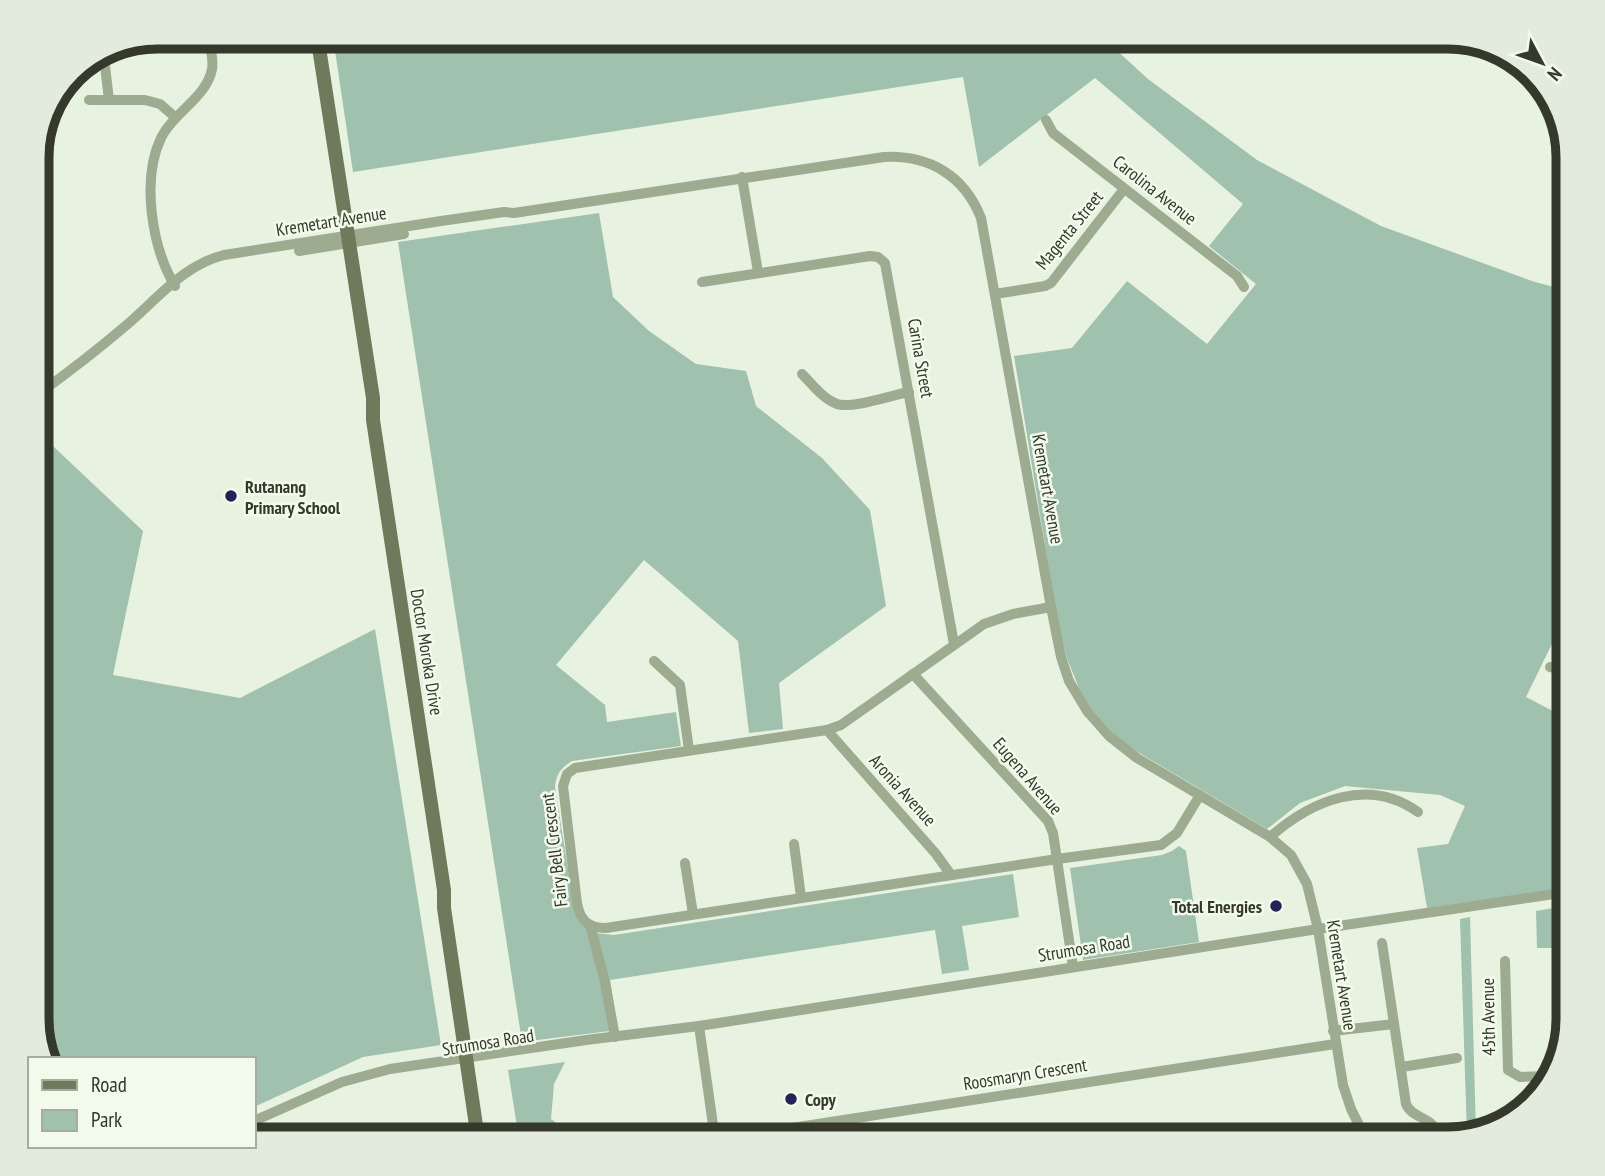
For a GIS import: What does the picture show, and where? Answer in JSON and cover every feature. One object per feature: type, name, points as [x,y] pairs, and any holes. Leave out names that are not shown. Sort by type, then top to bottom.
[{"type":"main road","name":"Doctor Moroka Drive","points":[[317,49],[367,407],[373,420],[444,890],[444,908],[469,1059],[483,1127]]},
{"type":"main road","name":"Doctor Moroka Drive","points":[[469,1059],[477,1127]]},
{"type":"street","points":[[171,286],[154,231],[151,209],[153,168],[161,137],[210,77],[210,49]]},
{"type":"street","points":[[105,63],[109,100]]},
{"type":"street","points":[[89,100],[155,102],[175,117]]},
{"type":"street","name":"Carolina Avenue","points":[[1046,120],[1054,133],[1237,276],[1244,287]]},
{"type":"street","name":"Kremetart Avenue","points":[[49,386],[123,328],[171,286],[215,264],[499,212],[514,213],[884,157],[905,156],[929,163],[956,178],[976,206],[981,218],[1051,607],[1061,657],[1069,681],[1093,718],[1118,745],[1270,837],[1283,847],[1299,866],[1307,884],[1318,929],[1335,1044],[1357,1127]]},
{"type":"street","points":[[742,177],[758,271]]},
{"type":"street","name":"Magenta Street","points":[[995,294],[1045,286],[1051,282],[1124,189]]},
{"type":"street","name":"Carina Street","points":[[702,282],[758,271],[870,256],[882,259],[886,265],[954,644]]},
{"type":"street","points":[[802,374],[825,397],[838,404],[851,404],[909,391]]},
{"type":"street","name":"Fairy Bell Crescent","points":[[590,925],[581,918],[577,903],[563,786],[564,779],[571,771],[582,766],[827,730],[841,724],[954,644],[997,618],[1051,607]]},
{"type":"street","points":[[654,661],[680,685],[689,750]]},
{"type":"street","points":[[1550,667],[1556,668]]},
{"type":"street","name":"Eugena Avenue","points":[[912,674],[1048,821],[1053,833],[1073,967]]},
{"type":"street","name":"Aronia Avenue","points":[[827,730],[936,854],[951,875]]},
{"type":"street","points":[[1270,837],[1298,814],[1344,796],[1363,794],[1399,800],[1418,812]]},
{"type":"street","points":[[610,1038],[590,925],[606,928],[1161,845],[1177,833],[1200,795]]},
{"type":"street","points":[[794,844],[801,897]]},
{"type":"street","points":[[685,863],[693,914]]},
{"type":"street","name":"Strumosa Road","points":[[256,1120],[342,1082],[377,1074],[391,1074],[586,1040],[699,1026],[1556,894]]},
{"type":"street","points":[[1382,943],[1407,1108],[1434,1127]]},
{"type":"street","name":"45th Avenue","points":[[1505,961],[1508,1070],[1520,1077],[1540,1076]]},
{"type":"street","points":[[1333,1031],[1394,1024]]},
{"type":"street","points":[[699,1026],[713,1127]]},
{"type":"street","name":"Roosmaryn Crescent","points":[[798,1127],[1335,1044]]},
{"type":"street","points":[[1402,1067],[1457,1058]]},
{"type":"green space","points":[[335,49],[1115,49],[1148,79],[1257,160],[1381,226],[1556,288],[1556,636],[1526,697],[1556,713],[1556,890],[1427,908],[1417,848],[1448,844],[1465,806],[1440,795],[1345,786],[1300,803],[1267,829],[1121,742],[1081,693],[1066,656],[1055,606],[1014,356],[1072,348],[1127,281],[1207,344],[1256,284],[1209,246],[1243,204],[1095,78],[979,167],[963,77],[353,172]]},
{"type":"green space","points":[[599,213],[613,297],[649,331],[696,364],[746,371],[756,406],[822,458],[870,510],[886,606],[779,683],[783,729],[749,733],[738,641],[644,560],[556,665],[605,705],[607,722],[676,712],[681,746],[572,761],[560,772],[555,787],[575,914],[596,933],[614,935],[1013,874],[1019,917],[962,926],[969,970],[942,974],[935,930],[610,980],[618,1030],[522,1042],[398,242]]},
{"type":"green space","points":[[49,442],[143,531],[113,675],[240,698],[375,629],[441,1045],[363,1057],[256,1106],[256,1057],[56,1057],[49,1026]]},
{"type":"green space","points":[[1179,846],[1186,851],[1199,942],[1083,960],[1070,868],[1162,855]]},
{"type":"green space","points":[[1556,909],[1556,948],[1537,948],[1536,911]]},
{"type":"green space","points":[[1470,917],[1476,1123],[1467,1125],[1460,919]]},
{"type":"green space","points":[[565,1062],[554,1084],[551,1119],[562,1127],[517,1127],[508,1070]]},
{"type":"place","name":"Rutanang Primary School","points":[[231,496]]},
{"type":"place","name":"Total Energies","points":[[1276,906]]},
{"type":"place","name":"Copy","points":[[791,1099]]}]
